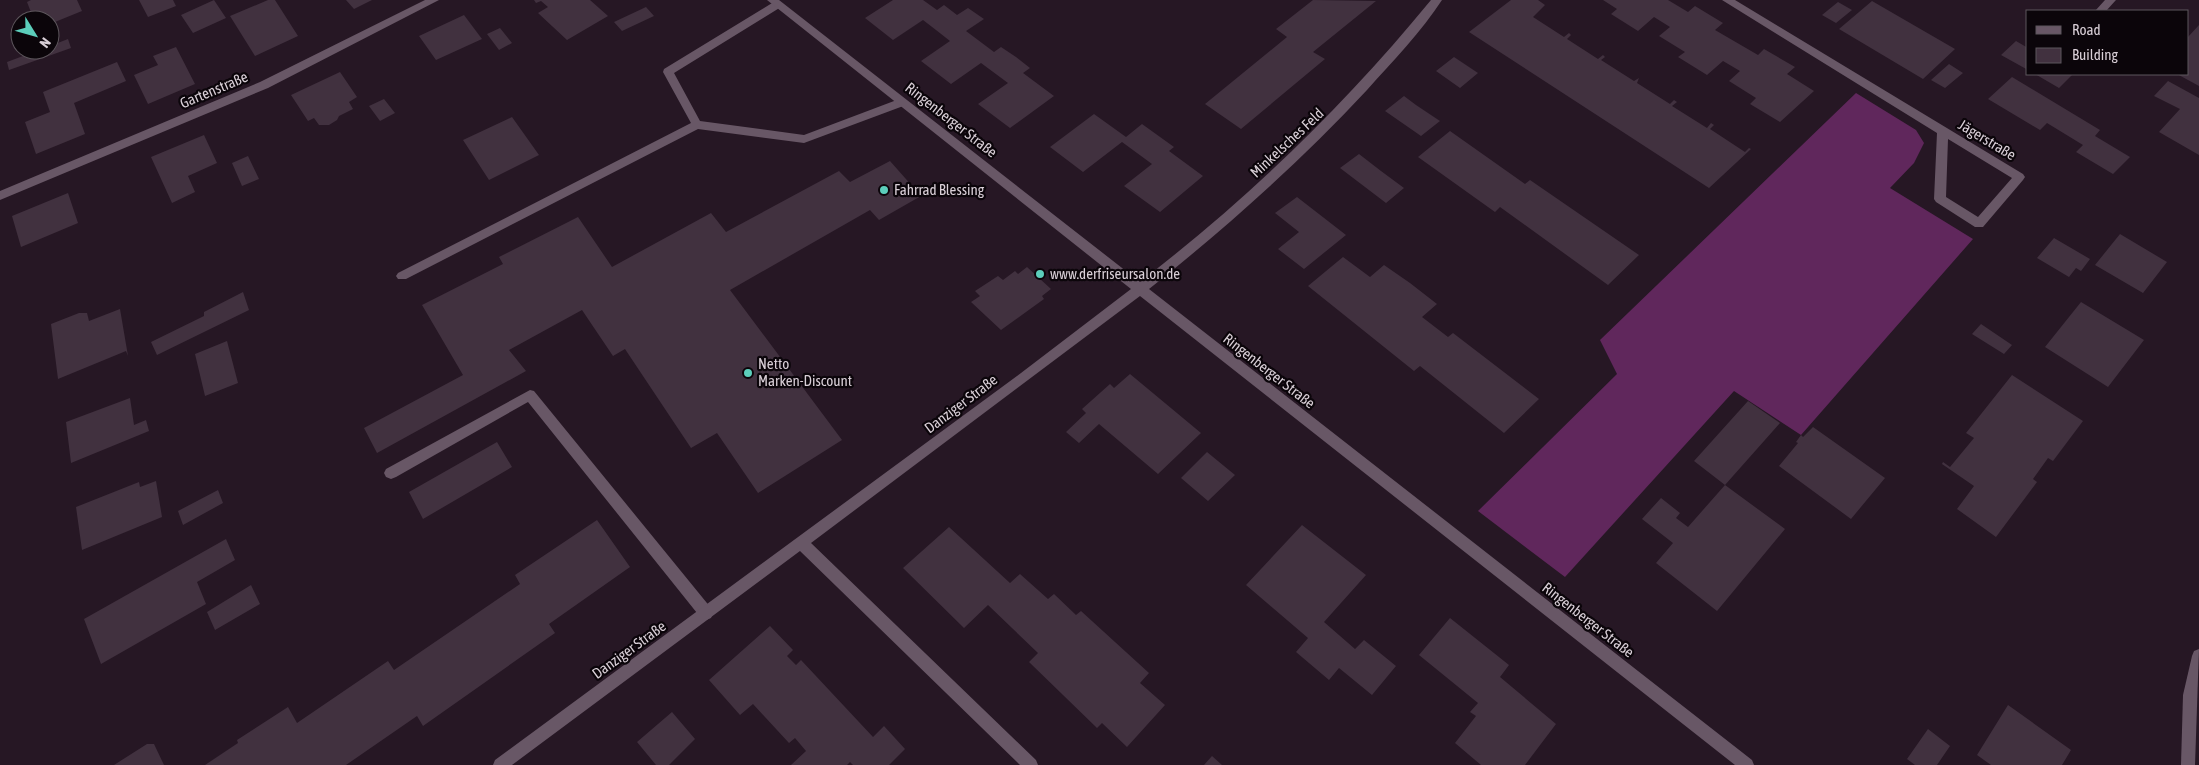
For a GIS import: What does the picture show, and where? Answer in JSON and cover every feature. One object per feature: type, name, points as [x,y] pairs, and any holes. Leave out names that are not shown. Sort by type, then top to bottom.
[{"type":"street","name":"Gartenstraße","points":[[0,196],[264,85],[434,0]]},
{"type":"street","name":"Minkelsches Feld","points":[[1141,291],[1283,170],[1336,119],[1437,0]]},
{"type":"street","name":"Jägerstraße","points":[[1727,0],[2019,177],[1979,224],[1940,198],[1943,131]]},
{"type":"street","points":[[2101,10],[2111,0]]},
{"type":"street","name":"Ringenberger Straße","points":[[775,2],[1747,765]]},
{"type":"street","points":[[697,125],[668,72],[775,2]]},
{"type":"street","points":[[402,276],[697,125],[804,139],[902,102]]},
{"type":"street","name":"Danziger Straße","points":[[500,765],[1141,291]]},
{"type":"street","points":[[391,474],[530,395],[706,613]]},
{"type":"street","points":[[801,543],[1031,765]]},
{"type":"street","points":[[2188,765],[2190,695],[2199,656]]},
{"type":"shaded area","points":[[1856,93],[1916,130],[1924,143],[1914,163],[1890,188],[1973,239],[1801,435],[1734,391],[1565,577],[1478,511],[1617,374],[1600,340]]},
{"type":"building","points":[[31,0],[77,0],[82,11],[60,20],[60,10],[30,10],[27,2]]},
{"type":"building","points":[[139,0],[173,0],[176,6],[148,17]]},
{"type":"building","points":[[214,0],[226,18],[193,33],[181,15]]},
{"type":"building","points":[[268,0],[275,0],[298,36],[255,56],[230,16]]},
{"type":"building","points":[[346,0],[372,0],[354,9]]},
{"type":"building","points":[[534,0],[590,0],[608,16],[567,40],[538,13],[548,7],[541,1],[536,3]]},
{"type":"building","points":[[893,0],[923,0],[937,10],[944,5],[957,15],[968,8],[984,19],[966,31],[994,52],[1001,47],[1016,57],[1030,68],[1023,73],[1054,96],[1010,128],[978,104],[1008,83],[981,63],[951,84],[921,61],[950,41],[923,20],[893,40],[865,18]]},
{"type":"building","points":[[1313,0],[1376,1],[1313,52],[1325,59],[1241,129],[1205,104],[1287,37],[1276,29]]},
{"type":"building","points":[[1511,0],[1538,0],[1545,5],[1533,17],[1564,37],[1569,33],[1571,35],[1567,39],[1598,59],[1603,55],[1605,57],[1601,60],[1634,81],[1639,78],[1637,83],[1670,104],[1674,100],[1677,102],[1672,106],[1707,128],[1711,123],[1714,125],[1710,129],[1745,152],[1749,148],[1751,149],[1709,188],[1469,32]]},
{"type":"building","points":[[1603,0],[1668,0],[1688,12],[1695,6],[1723,23],[1715,30],[1758,55],[1764,49],[1795,67],[1787,74],[1814,91],[1780,122],[1750,104],[1756,98],[1729,81],[1740,71],[1723,61],[1707,75],[1678,57],[1685,52],[1659,36],[1670,27],[1654,17],[1638,31],[1611,14],[1617,9]]},
{"type":"building","points":[[1872,1],[1955,49],[1923,79],[1839,29]]},
{"type":"building","points":[[1838,2],[1852,10],[1836,23],[1822,15]]},
{"type":"building","points":[[646,7],[654,16],[622,31],[614,22]]},
{"type":"building","points":[[464,15],[482,39],[436,60],[419,36]]},
{"type":"building","points":[[2199,25],[2199,86],[2179,75],[2189,75],[2189,36]]},
{"type":"building","points":[[500,28],[512,43],[499,50],[487,34]]},
{"type":"building","points":[[68,39],[71,48],[60,52],[60,42]]},
{"type":"building","points":[[2016,41],[2026,47],[2026,69],[2001,55]]},
{"type":"building","points":[[176,47],[195,84],[148,104],[134,75],[158,65],[153,56]]},
{"type":"building","points":[[1454,57],[1478,73],[1460,88],[1436,71]]},
{"type":"building","points":[[12,60],[37,60],[9,70],[7,62]]},
{"type":"building","points":[[117,62],[126,81],[74,103],[85,134],[36,154],[25,122],[50,112],[43,92]]},
{"type":"building","points":[[1949,64],[1963,73],[1945,88],[1931,80]]},
{"type":"building","points":[[340,72],[357,97],[349,102],[353,109],[339,116],[337,120],[329,125],[319,125],[314,118],[308,121],[291,95]]},
{"type":"building","points":[[2037,75],[2072,75],[2059,88]]},
{"type":"building","points":[[2012,77],[2100,130],[2095,136],[2130,157],[2113,174],[2076,152],[2083,145],[2047,123],[2040,130],[1988,99]]},
{"type":"building","points":[[2168,81],[2199,98],[2199,155],[2159,132],[2180,109],[2154,96]]},
{"type":"building","points":[[1404,96],[1440,121],[1421,136],[1385,111]]},
{"type":"building","points":[[384,99],[395,113],[380,121],[369,106]]},
{"type":"building","points":[[1094,114],[1126,137],[1142,124],[1174,147],[1169,151],[1203,176],[1160,212],[1124,186],[1152,164],[1122,142],[1083,172],[1050,147]]},
{"type":"building","points":[[512,117],[539,155],[489,180],[463,140]]},
{"type":"building","points":[[1450,131],[1525,184],[1530,180],[1639,255],[1608,285],[1500,207],[1495,212],[1418,157]]},
{"type":"building","points":[[204,135],[217,163],[188,176],[195,192],[172,203],[151,157]]},
{"type":"building","points":[[1359,154],[1404,188],[1386,203],[1340,168]]},
{"type":"building","points":[[248,156],[259,179],[242,186],[232,163]]},
{"type":"building","points":[[890,161],[921,196],[879,220],[870,210],[730,290],[842,440],[758,493],[717,433],[691,448],[625,349],[613,356],[582,310],[509,350],[526,371],[377,453],[364,428],[463,375],[422,305],[503,264],[499,257],[578,217],[612,267],[711,213],[726,232],[839,171],[850,182]]},
{"type":"building","points":[[68,193],[78,223],[21,247],[12,216]]},
{"type":"building","points":[[1297,197],[1346,235],[1304,269],[1278,249],[1299,232],[1275,213]]},
{"type":"building","points":[[2120,234],[2167,262],[2143,293],[2095,265]]},
{"type":"building","points":[[2054,238],[2090,259],[2081,271],[2076,268],[2069,277],[2037,258]]},
{"type":"building","points":[[1343,257],[1370,277],[1384,265],[1410,283],[1437,304],[1422,317],[1448,337],[1453,333],[1539,399],[1504,433],[1420,366],[1414,371],[1308,286]]},
{"type":"building","points":[[1027,267],[1051,289],[1042,296],[1044,299],[1001,330],[971,302],[980,296],[975,291],[998,276],[1003,280],[1015,271],[1018,274]]},
{"type":"building","points":[[243,292],[249,310],[157,355],[151,342],[204,316],[204,312]]},
{"type":"building","points":[[2081,302],[2144,340],[2108,387],[2045,347]]},
{"type":"building","points":[[120,309],[128,356],[126,351],[58,379],[51,324],[79,313],[87,313],[89,321]]},
{"type":"building","points":[[1981,324],[2012,345],[2004,354],[1972,334]]},
{"type":"building","points":[[227,341],[238,383],[205,396],[195,354]]},
{"type":"building","points":[[1130,374],[1201,433],[1158,474],[1099,424],[1079,443],[1066,432],[1086,413],[1082,409],[1110,384],[1114,388]]},
{"type":"building","points":[[2012,375],[2083,421],[2053,461],[2048,458],[2033,479],[2037,482],[1996,537],[1957,509],[1974,486],[1942,464],[1943,462],[1950,467],[1974,438],[1966,433]]},
{"type":"building","points":[[130,398],[134,425],[146,420],[149,431],[71,463],[66,422]]},
{"type":"building","points":[[1748,401],[1780,423],[1725,485],[1694,461]]},
{"type":"building","points":[[1813,427],[1885,478],[1851,519],[1779,466],[1798,443],[1796,442],[1801,435],[1803,437]]},
{"type":"building","points":[[497,442],[512,467],[423,519],[409,492]]},
{"type":"building","points":[[1207,452],[1235,475],[1208,501],[1181,478]]},
{"type":"building","points":[[156,481],[162,517],[82,550],[76,507],[139,482],[140,487]]},
{"type":"building","points":[[1725,485],[1785,529],[1717,611],[1656,563],[1673,543],[1642,519],[1661,498],[1680,513],[1676,518],[1688,527]]},
{"type":"building","points":[[218,490],[223,503],[183,525],[178,511]]},
{"type":"building","points":[[597,520],[630,567],[549,624],[555,633],[423,726],[417,716],[346,765],[205,765],[238,743],[237,740],[288,707],[297,723],[388,661],[394,670],[520,584],[515,575]]},
{"type":"building","points":[[1302,525],[1366,575],[1324,622],[1355,649],[1364,640],[1396,666],[1372,695],[1339,668],[1329,680],[1296,652],[1308,638],[1246,585]]},
{"type":"building","points":[[949,527],[1010,583],[1020,574],[1048,599],[1054,594],[1076,615],[1081,611],[1149,673],[1140,683],[1165,705],[1127,747],[1102,723],[1097,728],[1029,662],[1038,653],[988,605],[964,628],[903,568]]},
{"type":"building","points":[[226,539],[235,560],[197,582],[206,604],[101,664],[84,619]]},
{"type":"building","points":[[251,585],[260,604],[215,630],[207,612]]},
{"type":"building","points":[[1450,618],[1509,665],[1500,677],[1556,724],[1525,765],[1481,765],[1455,743],[1476,716],[1470,712],[1478,703],[1419,655]]},
{"type":"building","points":[[770,626],[793,650],[787,656],[796,665],[801,660],[873,737],[884,726],[905,749],[889,765],[853,765],[850,762],[847,765],[791,765],[806,751],[795,738],[789,743],[753,704],[740,715],[709,680]]},
{"type":"building","points":[[2008,705],[2071,750],[2062,765],[1991,765],[1977,755]]},
{"type":"building","points":[[672,712],[695,739],[669,765],[656,765],[637,742]]},
{"type":"building","points":[[1928,729],[1950,746],[1937,765],[1915,765],[1907,759]]},
{"type":"building","points":[[147,744],[154,744],[164,765],[114,765]]},
{"type":"building","points":[[1212,756],[1222,765],[1204,765]]},
{"type":"place","name":"Fahrrad Blessing","points":[[884,190]]},
{"type":"place","name":"www.derfriseursalon.de","points":[[1040,274]]},
{"type":"place","name":"Netto Marken-Discount","points":[[748,373]]}]
